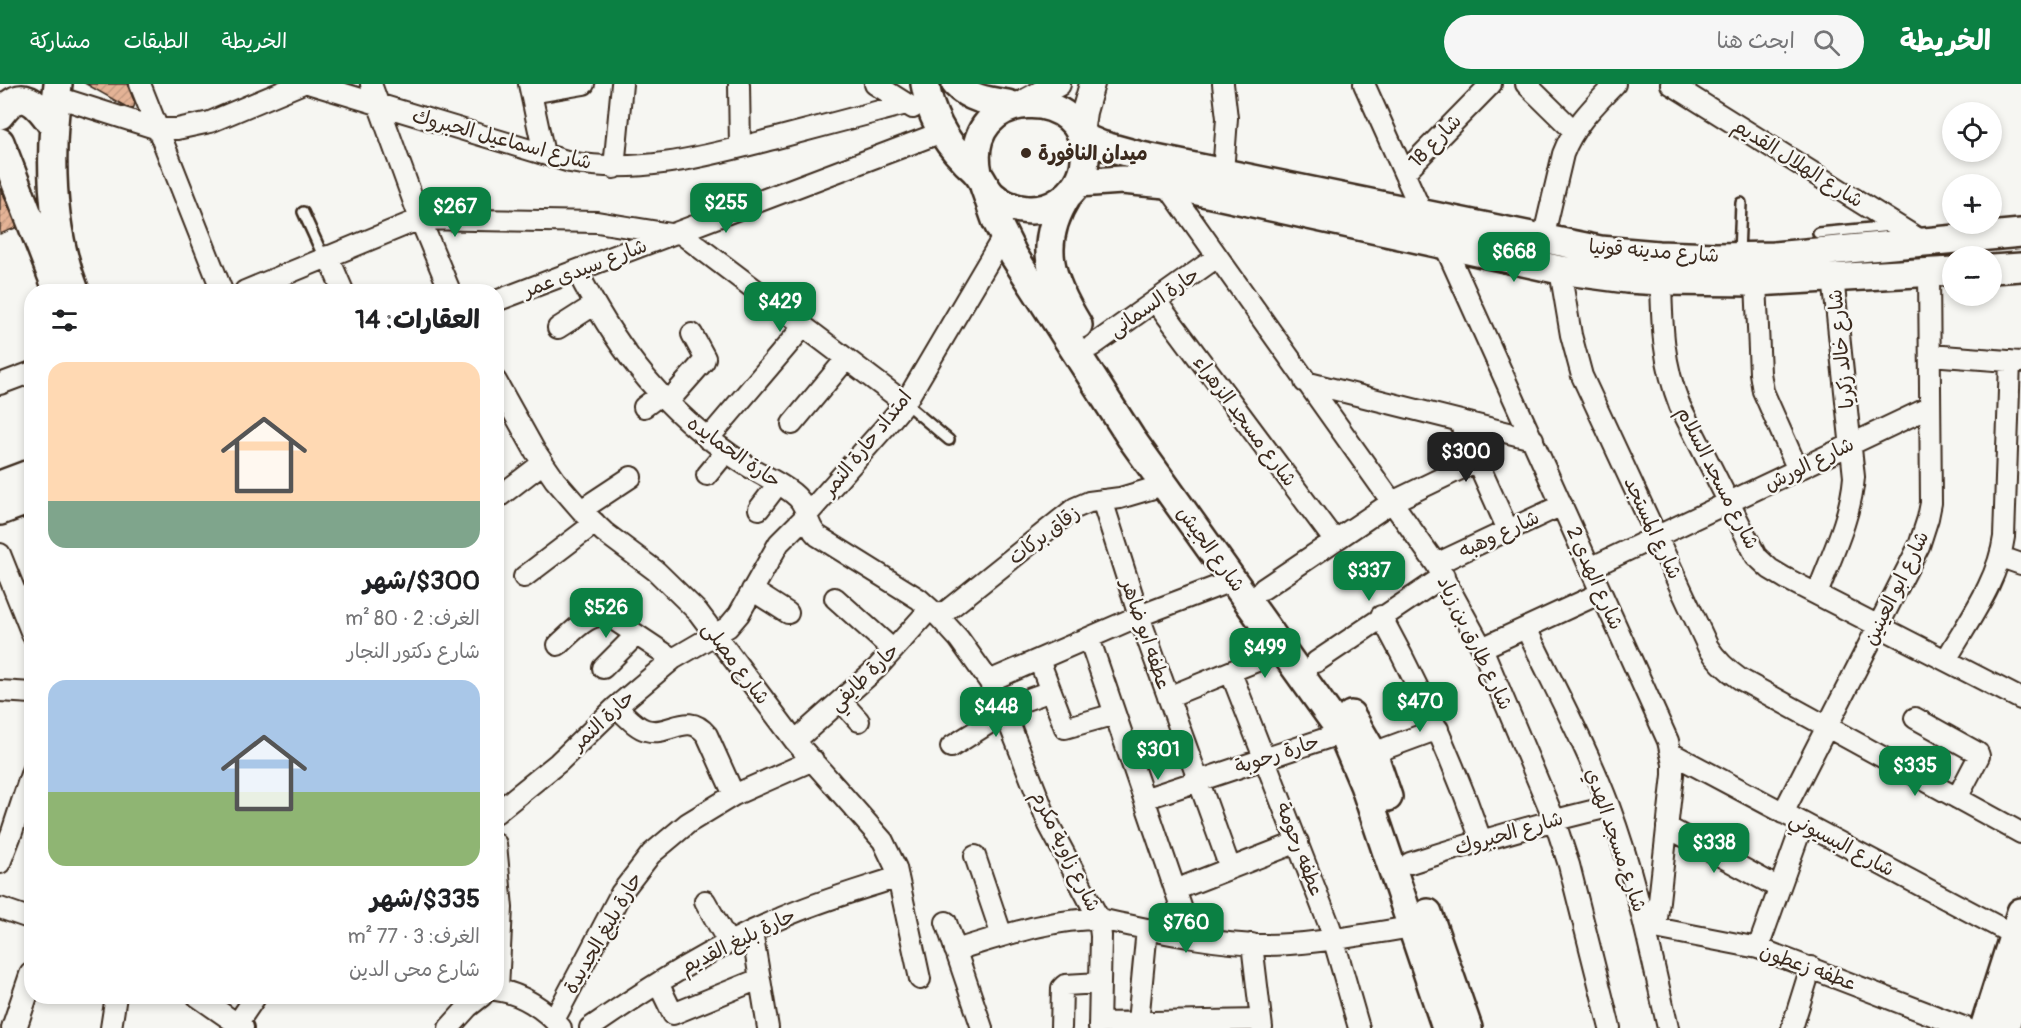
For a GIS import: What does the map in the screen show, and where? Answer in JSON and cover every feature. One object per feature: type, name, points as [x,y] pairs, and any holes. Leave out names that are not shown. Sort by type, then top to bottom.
[{"type":"main road","name":"شارع الجيش","points":[[925,84],[939,125],[964,161],[981,179],[1003,237],[1131,438],[1164,485],[1263,589],[1354,719],[1372,753],[1468,1028]]},
{"type":"main road","points":[[956,84],[974,98],[1022,97],[1039,100],[1060,108],[1069,116],[1082,135],[1085,160],[1072,189],[1056,204],[1044,208],[1017,208],[1004,204],[993,196],[981,179],[975,157],[976,140],[983,125],[994,113],[1022,97]]},
{"type":"main road","points":[[57,90],[53,126],[52,176],[55,214],[62,251],[73,284]]},
{"type":"main road","points":[[0,115],[14,100],[28,100],[41,108],[53,126]]},
{"type":"main road","name":"شارع مدينه قونيا","points":[[1082,135],[1120,151],[1140,156],[1600,250],[1658,255],[1774,256],[1925,243],[1966,246]]},
{"type":"main road","points":[[0,142],[55,284]]},
{"type":"main road","name":"شارع مدينه قونيا","points":[[1072,189],[1122,180],[1166,184],[1560,270],[1627,279],[1756,282],[1941,272]]},
{"type":"main road","name":"شارع الجيش","points":[[1072,189],[1053,224],[1050,239],[1051,270],[1056,285],[1210,532],[1234,579],[1342,733],[1364,785],[1446,1028]]},
{"type":"main road","name":"شارع مدينه قونيا","points":[[1983,246],[2021,232]]},
{"type":"main road","points":[[2002,268],[2021,267]]},
{"type":"main road","points":[[0,485],[24,476]]},
{"type":"main road","points":[[0,511],[24,502]]},
{"type":"main road","points":[[1984,1028],[2017,923]]},
{"type":"main road","points":[[2005,1028],[2021,974]]},
{"type":"street","points":[[140,84],[219,284]]},
{"type":"street","points":[[57,90],[158,129],[177,129],[202,124],[301,84]]},
{"type":"street","name":"شارع اسماعيل الحبروك","points":[[311,84],[544,154],[581,164],[614,168],[668,163],[906,104]]},
{"type":"street","points":[[370,84],[420,219],[447,284]]},
{"type":"street","points":[[544,154],[530,88],[584,84]]},
{"type":"street","points":[[614,168],[622,84]]},
{"type":"street","points":[[739,84],[740,147]]},
{"type":"street","points":[[875,84],[939,125]]},
{"type":"street","points":[[1022,97],[1058,84]]},
{"type":"street","points":[[1082,135],[1084,112],[1092,84]]},
{"type":"street","points":[[1223,84],[1227,118],[1223,173]]},
{"type":"street","points":[[1364,84],[1423,215]]},
{"type":"street","name":"شارع 18","points":[[1404,173],[1491,84]]},
{"type":"street","points":[[1526,84],[1573,130]]},
{"type":"street","points":[[1543,238],[1563,154],[1573,130],[1615,84]]},
{"type":"street","name":"شارع الهلال القديم","points":[[1671,84],[1925,243]]},
{"type":"street","name":"شارع سيدى عمر","points":[[504,298],[676,233],[939,125]]},
{"type":"street","name":"شارع طارق بن زياد","points":[[1166,184],[1440,570],[1482,648],[1554,819],[1569,865],[1610,1028]]},
{"type":"street","points":[[262,284],[420,219],[597,222],[676,233],[904,402]]},
{"type":"street","name":"امتداد حارة النمر","points":[[716,636],[734,621],[779,543],[885,427],[904,402],[1003,237]]},
{"type":"street","name":"شارع الهدي 2","points":[[1444,244],[1664,730],[1671,753],[1673,775],[1667,827],[1650,927]]},
{"type":"street","points":[[326,257],[340,284]]},
{"type":"street","name":"حارة السمانى","points":[[1092,346],[1217,258]]},
{"type":"street","name":"شارع المستجد","points":[[1560,270],[1571,335],[1582,376],[1708,647],[1716,659],[1740,679],[2021,833]]},
{"type":"street","name":"حارة الحمايده","points":[[577,271],[594,305],[618,343],[664,398],[708,439],[796,496],[806,516]]},
{"type":"street","name":"شارع ابو العينين","points":[[1783,813],[1919,546],[1928,518],[1931,503],[1930,355],[1941,272]]},
{"type":"street","name":"شارع خالد زكريا","points":[[1817,594],[1853,492],[1854,477],[1833,277]]},
{"type":"street","name":"شارع مسجد السلام","points":[[1660,281],[1664,353],[1670,381],[1750,548],[1762,563],[1785,578],[2021,699]]},
{"type":"street","points":[[1756,282],[1760,373],[1763,391],[1798,470]]},
{"type":"street","name":"شارع مسجد الزهراء","points":[[1156,301],[1334,540]]},
{"type":"street","points":[[558,327],[594,305]]},
{"type":"street","points":[[708,439],[803,327]]},
{"type":"street","points":[[644,407],[664,398],[704,361],[705,358],[692,334]]},
{"type":"street","points":[[1930,355],[2015,361],[2001,557],[1994,576],[1946,660]]},
{"type":"street","points":[[792,424],[846,359]]},
{"type":"street","points":[[0,384],[24,375]]},
{"type":"street","points":[[1305,382],[1533,439]]},
{"type":"street","name":"شارع مصلى","points":[[504,399],[555,480],[588,517],[678,590],[716,636],[795,741],[883,841],[898,877],[920,979]]},
{"type":"street","name":"شارع الورش","points":[[1590,568],[1930,407]]},
{"type":"street","points":[[1459,421],[1508,530]]},
{"type":"street","points":[[707,475],[726,452]]},
{"type":"street","points":[[1263,589],[1392,502],[1477,461]]},
{"type":"street","points":[[504,493],[543,463]]},
{"type":"street","points":[[524,577],[631,477]]},
{"type":"street","points":[[759,509],[778,484]]},
{"type":"street","name":"زقاق بركات","points":[[935,613],[1082,504],[1120,498],[1164,485]]},
{"type":"street","name":"عطفه ابو ضاهر","points":[[1102,500],[1168,697],[1230,868]]},
{"type":"street","name":"شارع وهبه","points":[[1316,662],[1382,616],[1440,570],[1508,530],[1562,505]]},
{"type":"street","name":"شارع زاوية مكرم","points":[[806,516],[812,530],[818,536],[918,599],[935,613],[959,639],[989,681],[1004,711],[1049,825],[1099,919],[1099,1026]]},
{"type":"street","points":[[0,554],[24,614]]},
{"type":"street","points":[[2001,557],[2021,564]]},
{"type":"street","points":[[989,681],[1140,616],[1234,579]]},
{"type":"street","points":[[752,590],[788,613]]},
{"type":"street","points":[[1482,648],[1602,593]]},
{"type":"street","points":[[835,598],[893,650]]},
{"type":"street","name":"حارة طايفي","points":[[795,741],[935,613]]},
{"type":"street","points":[[558,645],[590,618],[597,615],[610,617],[673,659]]},
{"type":"street","points":[[1382,616],[1438,729],[1481,840]]},
{"type":"street","name":"شارع مسجد الهدي","points":[[1526,628],[1594,770],[1609,807],[1650,927],[1668,1028]]},
{"type":"street","points":[[603,668],[636,634]]},
{"type":"street","name":"حارة النمر","points":[[504,807],[558,763],[616,707],[673,659],[716,636]]},
{"type":"street","points":[[1089,638],[1191,936]]},
{"type":"street","points":[[1168,697],[1284,650]]},
{"type":"street","points":[[1039,660],[1065,728],[1115,714]]},
{"type":"street","name":"عطفه رحومة","points":[[1231,673],[1334,938],[1359,1028]]},
{"type":"street","points":[[0,691],[24,692]]},
{"type":"street","points":[[951,747],[1004,711],[1051,691]]},
{"type":"street","points":[[841,701],[859,721]]},
{"type":"street","points":[[616,707],[642,729],[650,731],[687,724],[694,724],[701,728],[707,735],[734,795]]},
{"type":"street","points":[[1915,718],[1979,754],[1957,798]]},
{"type":"street","points":[[1372,753],[1438,729]]},
{"type":"street","name":"حارة رحوبة","points":[[1144,799],[1342,733]]},
{"type":"street","name":"شارع البسيوني","points":[[1671,753],[1803,823],[2017,923]]},
{"type":"street","name":"حارة بليغ الجديدة","points":[[558,1024],[614,907],[635,873],[669,838],[688,823],[734,795],[813,760]]},
{"type":"street","points":[[0,863],[24,795]]},
{"type":"street","name":"شارع الحبروك","points":[[1410,863],[1554,819],[1609,807]]},
{"type":"street","points":[[1758,948],[1803,823]]},
{"type":"street","points":[[1667,827],[1779,888]]},
{"type":"street","points":[[1175,890],[1298,842]]},
{"type":"street","points":[[975,856],[1002,936]]},
{"type":"street","name":"حارة بليغ القديم","points":[[590,1028],[612,1022],[658,982],[728,942],[813,905],[898,877]]},
{"type":"street","points":[[705,901],[728,942]]},
{"type":"street","points":[[0,908],[24,916]]},
{"type":"street","points":[[955,950],[1054,923],[1099,919],[1219,941],[1252,944],[1287,944],[1413,927]]},
{"type":"street","points":[[946,922],[982,1028]]},
{"type":"street","name":"عطفه زعطون","points":[[1650,927],[1758,948],[1966,1028]]},
{"type":"street","points":[[1138,1022],[1147,929]]},
{"type":"street","points":[[752,931],[768,1028]]},
{"type":"street","points":[[1099,1026],[1138,1022],[1261,1024],[1252,944]]},
{"type":"street","points":[[1792,1028],[1811,967]]},
{"type":"street","points":[[658,982],[671,1013],[674,1014],[759,978]]},
{"type":"street","points":[[1061,1028],[1062,988],[1065,985],[1100,983]]},
{"type":"street","points":[[504,996],[536,1005],[547,1012],[558,1024]]},
{"type":"street","points":[[14,1028],[24,999]]},
{"type":"street","points":[[111,1028],[115,1004]]},
{"type":"street","points":[[206,1004],[233,1025],[250,1004]]},
{"type":"street","points":[[449,1028],[473,1004]]},
{"type":"lane","points":[[1739,256],[1741,203]]},
{"type":"lane","points":[[303,212],[326,257]]},
{"type":"lane","points":[[1818,233],[1898,225]]},
{"type":"lane","points":[[904,402],[949,440]]},
{"type":"building","points":[[86,84],[127,84],[135,103],[134,107],[130,109]]},
{"type":"building","points":[[0,188],[18,227],[0,234]]},
{"type":"place","name":"ميدان النافورة","points":[[1026,153]]}]
